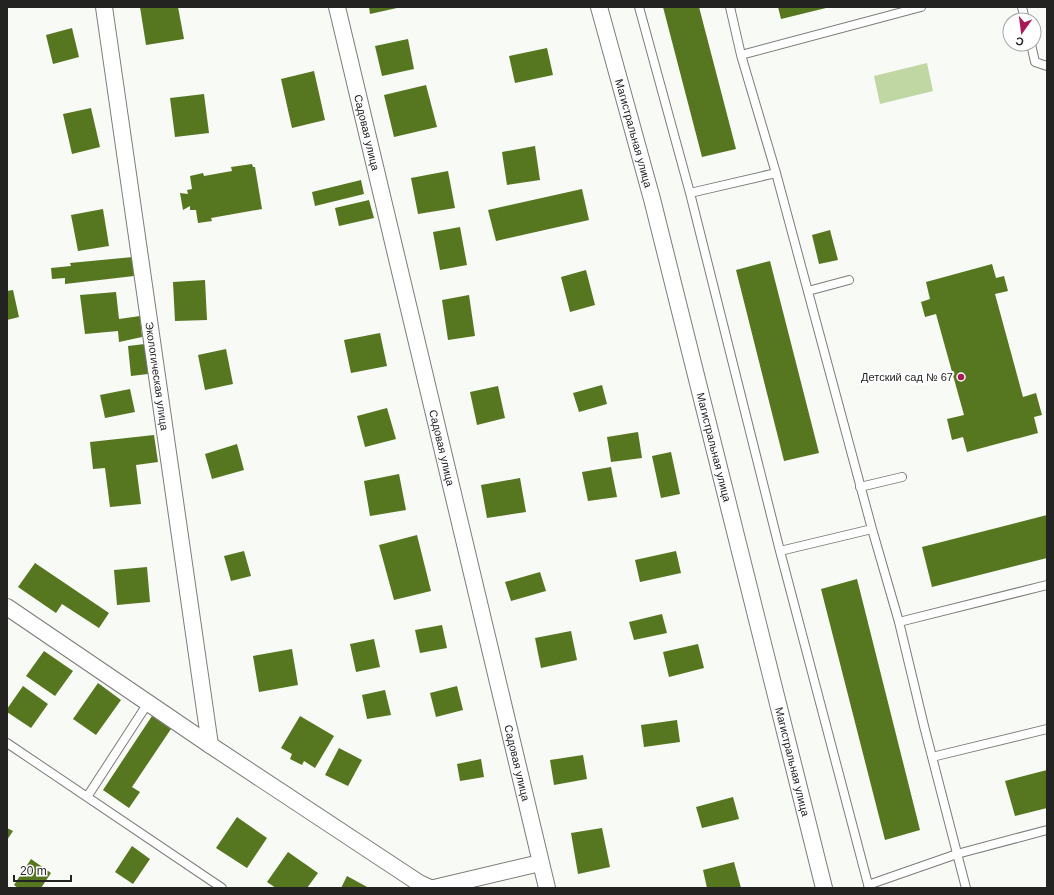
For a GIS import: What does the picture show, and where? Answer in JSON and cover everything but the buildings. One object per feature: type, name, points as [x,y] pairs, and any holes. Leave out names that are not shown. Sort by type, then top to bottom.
[{"type":"street","name":"Экологическая улица","points":[[104,7],[210,745]]},
{"type":"street","name":"Садовая улица","points":[[337,7],[547,888]]},
{"type":"street","name":"Магистральная улица","points":[[599,7],[652,199],[824,888]]},
{"type":"street","points":[[7,607],[148,704],[424,887],[540,863]]},
{"type":"lane","points":[[639,7],[690,193],[780,551],[868,886],[957,854],[1047,830]]},
{"type":"lane","points":[[730,7],[741,55],[776,173],[860,488],[899,622],[966,888]]},
{"type":"lane","points":[[741,55],[921,7]]},
{"type":"lane","points":[[1033,52],[1035,62],[1047,66]]},
{"type":"lane","points":[[690,193],[776,173]]},
{"type":"lane","points":[[808,291],[849,280]]},
{"type":"lane","points":[[860,488],[902,477]]},
{"type":"lane","points":[[780,551],[872,530]]},
{"type":"lane","points":[[899,622],[1047,585]]},
{"type":"lane","points":[[87,796],[148,704]]},
{"type":"lane","points":[[932,757],[1047,729]]},
{"type":"lane","points":[[7,743],[222,888]]},
{"type":"green space","points":[[927,63],[933,91],[880,104],[874,76]]},
{"type":"place","name":"Детский сад № 67","points":[[961,377]]}]
